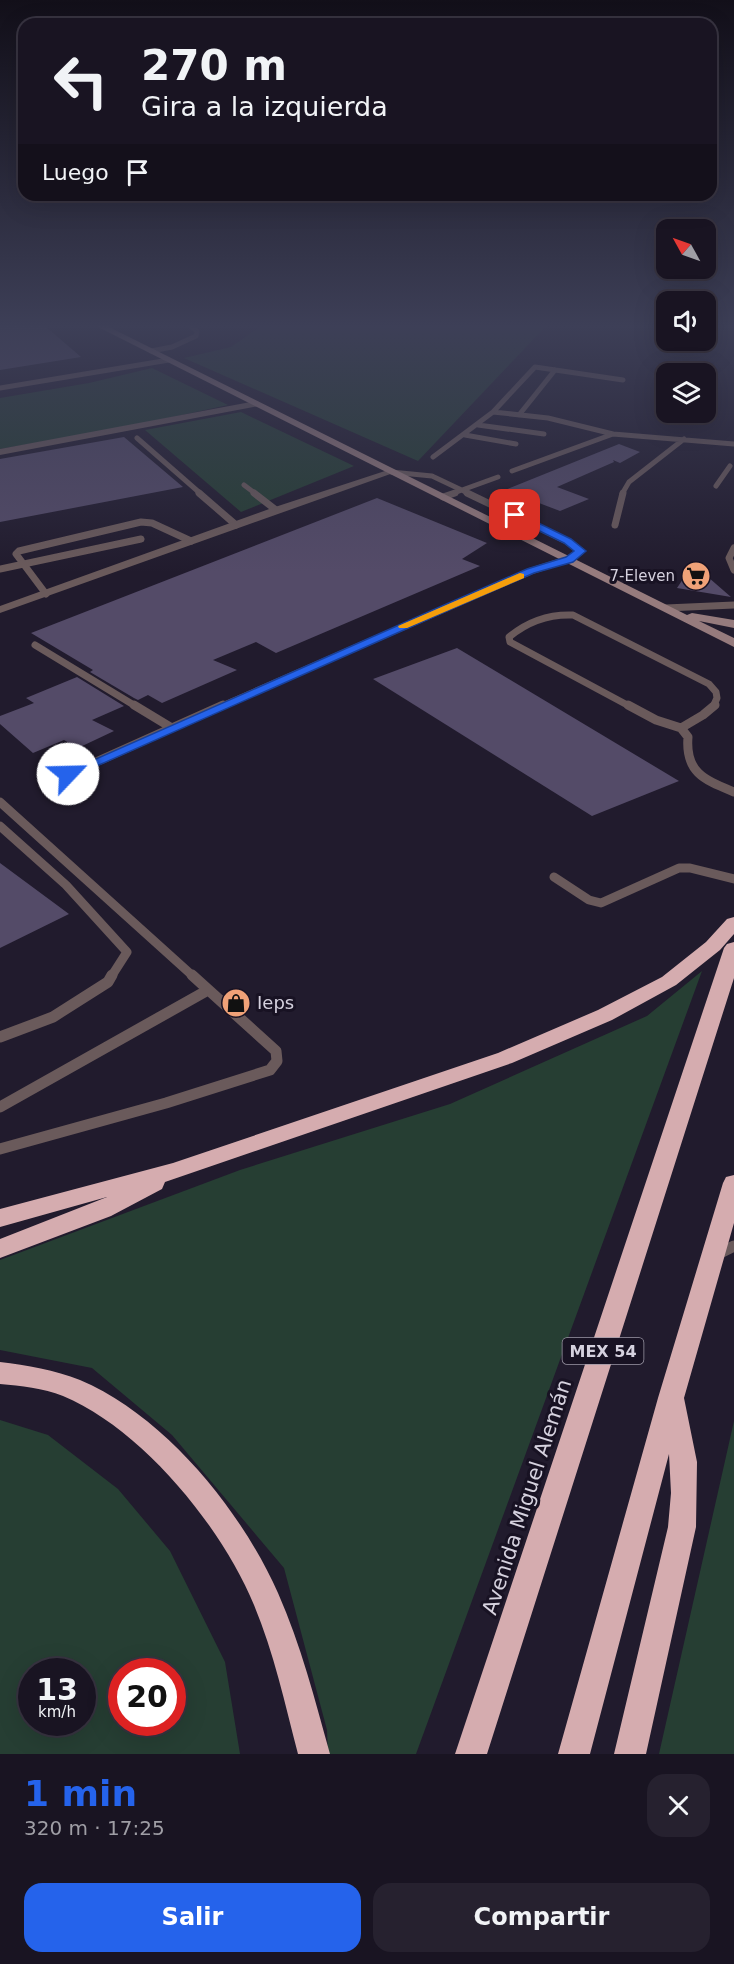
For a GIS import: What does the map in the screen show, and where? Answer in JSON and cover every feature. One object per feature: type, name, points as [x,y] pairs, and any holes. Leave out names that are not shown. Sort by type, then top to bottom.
[{"type":"highway","points":[[0,1218],[177,1170],[438,1083],[567,1032],[642,997],[669,981],[713,946],[734,923]]},
{"type":"highway","name":"Avenida Miguel Alemán","points":[[471,1754],[734,948]]},
{"type":"highway","points":[[0,1249],[103,1210],[177,1170]]},
{"type":"highway","points":[[574,1754],[671,1398],[723,1251],[734,1183]]},
{"type":"highway","points":[[0,1373],[17,1374],[71,1389],[116,1414],[158,1449],[196,1489],[230,1535],[258,1581],[289,1661],[314,1754]]},
{"type":"highway","points":[[630,1754],[682,1527],[686,1492],[685,1457],[671,1398]]},
{"type":"main road","points":[[264,408],[734,643]]},
{"type":"main road","points":[[671,611],[734,624]]},
{"type":"street","points":[[0,452],[235,408]]},
{"type":"street","points":[[0,610],[276,510],[391,472]]},
{"type":"lane","points":[[433,457],[465,435],[497,408]]},
{"type":"lane","points":[[519,415],[525,408]]},
{"type":"lane","points":[[493,412],[573,422],[614,434],[734,444]]},
{"type":"lane","points":[[478,424],[544,434]]},
{"type":"lane","points":[[512,471],[614,434]]},
{"type":"lane","points":[[465,435],[516,444]]},
{"type":"lane","points":[[137,438],[236,525]]},
{"type":"lane","points":[[615,525],[623,491],[629,482],[684,439]]},
{"type":"lane","points":[[716,486],[732,466],[734,457]]},
{"type":"lane","points":[[47,784],[531,571],[569,560],[581,551],[428,474],[391,472]]},
{"type":"lane","points":[[443,497],[498,477]]},
{"type":"lane","points":[[244,485],[276,510]]},
{"type":"lane","points":[[46,594],[16,554],[27,547],[141,522],[152,523],[191,541]]},
{"type":"lane","points":[[0,569],[141,539]]},
{"type":"lane","points":[[734,548],[729,558],[734,570]]},
{"type":"lane","points":[[671,611],[734,605]]},
{"type":"lane","points":[[681,728],[714,708],[719,696],[716,689],[573,615],[551,616],[515,631],[509,637],[510,642],[646,714],[681,728],[688,737],[686,752],[693,769],[734,792]]},
{"type":"lane","points":[[35,645],[172,728]]},
{"type":"lane","points":[[0,802],[276,1051],[278,1063],[270,1070],[166,1103],[0,1149]]},
{"type":"lane","points":[[0,826],[66,885],[127,952],[108,981],[53,1017],[0,1037]]},
{"type":"lane","points":[[554,877],[589,900],[601,903],[679,868],[690,868],[734,879]]},
{"type":"lane","points":[[0,1107],[208,990]]},
{"type":"green space","points":[[0,408],[215,408],[122,428],[0,449]]},
{"type":"green space","points":[[297,408],[468,408],[418,461]]},
{"type":"green space","points":[[241,412],[354,466],[241,512],[145,430]]},
{"type":"green space","points":[[702,971],[416,1754],[328,1754],[327,1730],[284,1568],[172,1435],[92,1368],[0,1350],[0,1260],[240,1170],[450,1104],[647,1016]]},
{"type":"green space","points":[[0,1420],[48,1435],[118,1489],[170,1551],[225,1662],[240,1754],[0,1754]]},
{"type":"green space","points":[[734,1421],[734,1754],[659,1754]]},
{"type":"building","points":[[124,437],[183,487],[0,522],[0,459]]},
{"type":"building","points":[[619,444],[640,452],[620,463],[613,460],[614,462],[557,487],[589,499],[560,511],[505,490]]},
{"type":"building","points":[[377,498],[487,543],[462,559],[480,566],[276,653],[256,642],[213,660],[237,670],[162,703],[148,695],[138,700],[134,698],[31,633]]},
{"type":"building","name":"7-Eleven","points":[[693,564],[731,597],[677,588]]},
{"type":"building","points":[[457,648],[679,781],[592,816],[373,679]]},
{"type":"building","points":[[77,677],[124,706],[92,720],[114,731],[78,748],[64,740],[33,753],[0,724],[0,716],[34,703],[26,698]]},
{"type":"building","points":[[0,863],[69,914],[0,948]]},
{"type":"slow traffic","points":[[403,626],[520,576]]},
{"type":"place","name":"7-Eleven","points":[[696,576]]},
{"type":"place","name":"Ieps","points":[[236,1003]]},
{"type":"route","points":[[68,774],[360,644],[531,571],[569,560],[581,551],[567,541],[515,515]]}]
